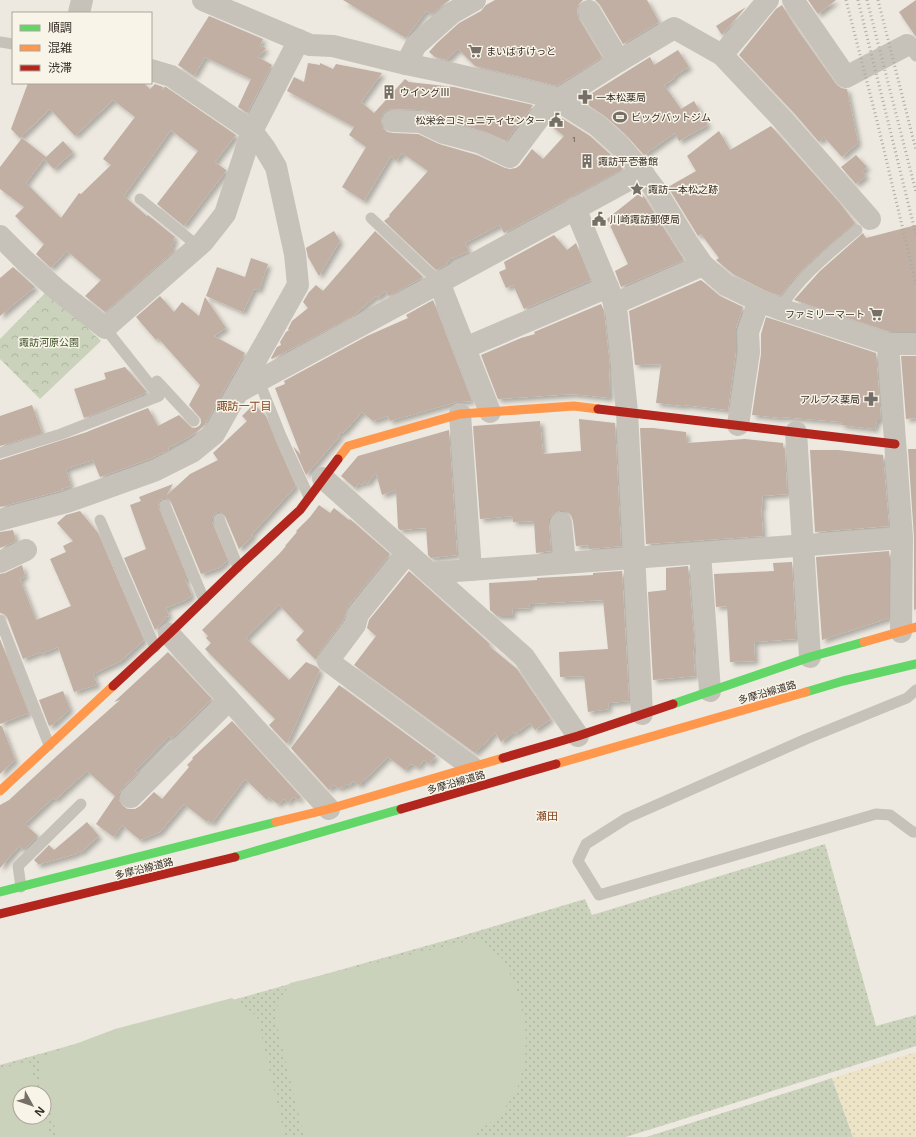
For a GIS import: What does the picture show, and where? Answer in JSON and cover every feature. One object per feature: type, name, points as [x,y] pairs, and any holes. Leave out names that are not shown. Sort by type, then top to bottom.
[{"type":"street","points":[[79,12],[82,0]]},
{"type":"street","points":[[203,0],[310,45],[333,46],[556,99],[598,126],[619,145],[643,172],[703,265],[726,285],[759,301],[780,309],[888,344],[916,344]]},
{"type":"street","points":[[406,64],[416,45],[452,13],[475,0]]},
{"type":"street","points":[[793,0],[846,77],[911,50]]},
{"type":"street","points":[[722,56],[763,2]]},
{"type":"street","points":[[589,11],[619,61]]},
{"type":"street","points":[[393,121],[421,122],[444,133],[481,143],[510,157],[556,99],[674,28],[722,56],[795,133],[864,224]]},
{"type":"street","points":[[0,236],[55,288],[105,328],[198,247],[225,214],[252,131],[299,40]]},
{"type":"street","points":[[0,520],[67,502],[154,471],[192,452],[214,434],[298,285],[295,254],[276,167],[264,147],[252,131],[172,76],[152,70]]},
{"type":"street","points":[[238,392],[643,172]]},
{"type":"street","points":[[575,208],[616,308],[627,412],[642,714]]},
{"type":"street","points":[[465,348],[611,295],[703,265]]},
{"type":"street","points":[[439,282],[490,412]]},
{"type":"street","points":[[738,426],[749,352],[748,332],[759,301]]},
{"type":"street","points":[[0,892],[329,809],[578,736],[810,657],[908,630],[888,344]]},
{"type":"street","points":[[0,791],[162,641],[238,567],[300,510],[348,446],[460,414],[574,406],[895,444]]},
{"type":"street","points":[[460,414],[471,570]]},
{"type":"street","points":[[796,432],[810,657]]},
{"type":"street","points":[[323,478],[524,657],[578,736]]},
{"type":"street","points":[[561,522],[565,563]]},
{"type":"street","points":[[430,573],[902,538]]},
{"type":"street","points":[[0,562],[26,550]]},
{"type":"street","points":[[407,553],[358,614],[355,625],[328,661],[472,767]]},
{"type":"street","points":[[700,553],[710,691]]},
{"type":"street","points":[[162,641],[229,700],[329,809]]},
{"type":"street","name":"多摩沿線道路","points":[[0,914],[234,858],[843,681],[916,664]]},
{"type":"street","points":[[131,797],[229,700]]},
{"type":"lane","points":[[0,42],[12,44]]},
{"type":"lane","points":[[140,198],[198,247]]},
{"type":"lane","points":[[371,218],[439,282]]},
{"type":"lane","points":[[780,309],[787,296],[814,267],[864,224]]},
{"type":"lane","points":[[0,453],[60,434],[159,396],[105,328]]},
{"type":"lane","points":[[151,386],[157,381],[194,421]]},
{"type":"lane","points":[[259,381],[281,436],[309,497]]},
{"type":"lane","points":[[165,505],[204,600]]},
{"type":"lane","points":[[219,519],[238,567]]},
{"type":"lane","points":[[100,520],[162,641]]},
{"type":"lane","points":[[0,620],[50,745]]},
{"type":"lane","points":[[916,690],[907,698],[806,739],[627,818],[586,844],[578,861],[599,895],[876,814],[890,815],[913,832],[916,832]]},
{"type":"lane","points":[[21,887],[18,866],[81,804]]},
{"type":"green space","name":"諏訪河原公園","points":[[48,290],[101,341],[40,399],[0,359],[0,339]]},
{"type":"green space","points":[[825,844],[876,1026],[916,1015],[916,1046],[626,1137],[0,1137],[0,1065],[458,937],[585,899],[592,915]]},
{"type":"green space","points":[[477,939],[504,960],[520,1001],[526,1033],[525,1063],[516,1092],[499,1116],[474,1134],[465,1137],[304,1137],[274,1013],[290,983]]},
{"type":"green space","points":[[232,998],[257,1016],[285,1137],[58,1137],[52,1118],[52,1085],[42,1085],[40,1080],[41,1057],[115,1029]]},
{"type":"green space","points":[[29,1061],[36,1085],[12,1085],[12,1125],[48,1125],[51,1137],[0,1137],[0,1069]]},
{"type":"green space","points":[[832,1078],[853,1137],[646,1137],[802,1088]]},
{"type":"sand","points":[[916,1052],[916,1137],[853,1137],[832,1078]]},
{"type":"building","points":[[343,0],[450,0],[432,14],[426,11],[406,38]]},
{"type":"building","points":[[495,0],[583,0],[578,5],[578,17],[602,57],[557,86],[475,66],[458,49],[447,60],[435,57],[429,52],[459,23],[481,11],[486,5]]},
{"type":"building","points":[[595,0],[647,0],[659,22],[623,44],[600,5]]},
{"type":"building","points":[[808,0],[836,0],[818,14]]},
{"type":"building","points":[[916,0],[916,37],[899,12]]},
{"type":"building","points":[[782,5],[836,84],[841,88],[847,89],[858,143],[842,157],[824,137],[819,142],[794,113],[739,55],[776,9]]},
{"type":"building","points":[[746,7],[722,35],[716,26]]},
{"type":"building","points":[[209,16],[263,39],[260,46],[266,48],[258,57],[272,65],[247,113],[238,107],[251,79],[205,57],[194,76],[178,65]]},
{"type":"building","points":[[678,50],[689,67],[674,76],[675,78],[664,85],[681,109],[694,101],[708,125],[679,141],[675,133],[644,155],[627,136],[606,117],[581,100],[650,57],[654,65]]},
{"type":"building","points":[[308,63],[320,65],[320,63],[333,69],[336,64],[382,73],[361,102],[374,113],[405,79],[409,82],[454,87],[533,105],[506,141],[486,132],[448,121],[421,110],[387,110],[382,115],[381,121],[382,127],[387,132],[418,134],[439,144],[477,155],[510,169],[516,168],[520,165],[532,149],[543,159],[564,136],[550,125],[557,115],[590,136],[610,154],[623,169],[504,233],[500,225],[465,243],[469,251],[450,259],[446,265],[436,270],[384,221],[390,216],[389,215],[428,171],[402,153],[396,161],[391,156],[364,201],[342,187],[366,147],[349,135],[354,127],[287,91],[294,77],[304,82]]},
{"type":"building","points":[[28,84],[145,84],[150,89],[155,84],[163,87],[162,91],[164,87],[166,87],[236,135],[215,162],[226,171],[184,226],[157,204],[198,151],[171,130],[124,196],[175,237],[173,240],[175,241],[171,246],[175,250],[105,312],[85,296],[101,280],[67,251],[51,268],[36,254],[44,244],[15,216],[24,207],[0,189],[0,167],[22,138],[46,157],[45,158],[63,141],[73,152],[54,169],[44,159],[26,183],[61,218],[79,193],[81,194],[111,165],[103,159],[135,117],[113,100],[75,136],[50,109],[20,138],[11,129]]},
{"type":"building","points":[[771,126],[839,202],[855,223],[811,261],[780,296],[764,290],[733,274],[716,260],[719,258],[701,234],[698,236],[668,187],[696,171],[687,156],[719,131],[730,150]]},
{"type":"building","points":[[856,155],[867,167],[862,171],[866,176],[856,184],[841,167]]},
{"type":"building","points":[[641,192],[684,260],[621,287],[615,271],[628,264],[607,219]]},
{"type":"building","points":[[916,225],[916,332],[890,332],[794,300],[820,271],[863,233],[866,238]]},
{"type":"building","points":[[334,231],[340,241],[319,276],[308,257],[306,248]]},
{"type":"building","points":[[375,231],[423,277],[389,296],[385,291],[378,298],[376,296],[353,316],[272,359],[271,358],[277,347],[281,345],[280,342],[289,330],[288,329],[292,321],[308,308],[303,302],[309,292],[316,285],[323,291]]},
{"type":"building","points":[[554,235],[567,250],[576,243],[591,280],[524,309],[513,285],[506,288],[499,272],[506,269],[504,262]]},
{"type":"building","points":[[251,258],[268,264],[259,290],[254,289],[243,312],[206,296],[217,267],[245,277]]},
{"type":"building","points":[[13,267],[35,287],[0,316],[0,278]]},
{"type":"building","points":[[701,280],[720,296],[743,307],[736,328],[736,351],[728,410],[656,403],[661,364],[635,365],[629,311]]},
{"type":"building","points":[[160,296],[174,312],[182,302],[199,316],[205,297],[226,328],[214,336],[245,353],[204,426],[194,434],[168,448],[169,450],[100,477],[93,460],[66,469],[71,486],[61,489],[63,490],[0,507],[0,460],[87,432],[148,408],[158,426],[179,415],[192,428],[199,426],[201,419],[189,405],[200,385],[158,338],[156,340],[136,317]]},
{"type":"building","points":[[433,300],[472,401],[457,402],[390,421],[388,416],[373,421],[362,412],[344,432],[338,434],[340,436],[306,475],[293,446],[301,455],[275,388],[285,384],[284,381],[367,336],[408,318],[406,315]]},
{"type":"building","points":[[601,304],[604,311],[610,367],[610,398],[573,394],[498,399],[481,355],[521,338],[535,334],[534,332]]},
{"type":"building","points":[[766,317],[876,353],[881,420],[877,420],[875,429],[841,425],[842,422],[752,415],[761,354],[761,334]]},
{"type":"building","points":[[901,356],[916,356],[916,418],[906,419]]},
{"type":"building","points":[[125,367],[147,392],[84,418],[74,389],[106,379],[104,373]]},
{"type":"building","points":[[254,404],[266,416],[296,486],[251,535],[253,536],[239,549],[225,516],[220,512],[214,514],[212,522],[228,560],[219,568],[201,574],[170,500],[163,498],[160,500],[158,504],[159,508],[188,579],[185,579],[192,595],[186,600],[166,608],[169,616],[165,617],[166,619],[155,630],[124,558],[146,549],[130,505],[141,501],[139,497],[173,484],[166,496],[190,474],[218,460],[213,453],[247,421],[242,416]]},
{"type":"building","points":[[32,405],[42,433],[0,446],[0,416]]},
{"type":"building","points":[[579,419],[615,423],[621,546],[589,549],[589,545],[576,546],[571,515],[566,511],[560,511],[554,513],[549,518],[551,551],[536,553],[534,521],[513,522],[512,516],[480,519],[473,426],[540,421],[543,454],[581,451]]},
{"type":"building","points":[[640,428],[686,432],[687,443],[745,439],[783,443],[783,450],[785,450],[787,494],[762,496],[763,506],[761,507],[763,536],[646,544]]},
{"type":"building","points":[[449,430],[457,555],[431,558],[428,555],[426,528],[400,530],[398,528],[396,490],[382,495],[376,473],[367,484],[365,481],[362,485],[359,483],[355,488],[341,476],[358,456]]},
{"type":"building","points":[[908,449],[916,449],[916,609],[914,610],[914,537]]},
{"type":"building","points":[[810,450],[838,450],[883,455],[889,526],[815,532]]},
{"type":"building","points":[[319,505],[330,513],[334,508],[349,520],[350,519],[390,554],[348,606],[344,619],[318,654],[316,660],[296,640],[304,631],[279,605],[246,638],[289,680],[306,662],[320,670],[287,744],[269,725],[275,719],[205,649],[211,643],[206,638],[208,636],[202,630],[279,554],[297,532],[296,531],[310,517]]},
{"type":"building","points":[[80,511],[98,533],[144,640],[121,661],[93,674],[97,684],[96,685],[74,692],[58,647],[23,659],[7,617],[0,613],[0,574],[22,565],[25,576],[20,579],[36,620],[71,606],[50,559],[66,552],[63,546],[73,541],[57,523],[66,515]]},
{"type":"building","points":[[13,530],[16,541],[0,548],[0,532]]},
{"type":"building","points":[[889,551],[889,618],[822,640],[816,557]]},
{"type":"building","points":[[792,562],[796,639],[754,642],[755,661],[730,662],[727,606],[716,607],[714,574],[774,571],[773,563]]},
{"type":"building","points":[[688,566],[695,650],[693,650],[695,676],[653,680],[648,592],[666,590],[666,568]]},
{"type":"building","points":[[409,571],[490,644],[489,646],[517,669],[551,719],[535,730],[530,723],[515,734],[514,732],[501,742],[495,732],[475,753],[354,665],[376,636],[367,628],[369,620]]},
{"type":"building","points":[[622,571],[629,701],[608,703],[609,709],[588,712],[584,676],[560,677],[559,652],[608,649],[603,600],[529,604],[530,608],[512,609],[513,616],[497,616],[490,610],[489,583],[537,580],[537,578],[593,575],[593,573]]},
{"type":"building","points":[[0,639],[29,713],[0,724]]},
{"type":"building","points":[[168,652],[212,699],[172,738],[169,736],[135,771],[138,773],[122,788],[119,793],[119,800],[122,805],[127,809],[135,809],[154,792],[162,799],[189,767],[187,765],[193,759],[192,758],[232,721],[301,797],[299,800],[293,797],[288,803],[284,799],[278,804],[269,797],[267,800],[245,779],[212,823],[208,820],[207,822],[184,804],[160,832],[140,840],[122,825],[114,837],[96,824],[115,796],[87,771],[55,800],[53,798],[25,824],[38,836],[24,850],[19,846],[0,868],[0,805],[9,800],[120,700],[114,702]]},
{"type":"building","points":[[339,685],[436,756],[429,764],[424,760],[418,767],[411,764],[405,770],[388,757],[359,785],[353,781],[349,786],[347,784],[343,788],[341,786],[339,789],[334,785],[329,790],[290,747],[291,748]]},
{"type":"building","points":[[63,691],[70,709],[54,724],[49,726],[39,700]]},
{"type":"building","points":[[0,726],[2,726],[15,760],[0,774]]},
{"type":"building","points":[[87,822],[99,836],[80,853],[78,851],[76,854],[37,865],[38,864],[34,860],[49,845],[54,850]]},
{"type":"railway","points":[[846,0],[916,284]]},
{"type":"railway","points":[[858,0],[916,235]]},
{"type":"railway","points":[[867,0],[916,192]]},
{"type":"railway","points":[[878,0],[916,150]]},
{"type":"traffic: fast","points":[[673,704],[810,657],[864,642]]},
{"type":"traffic: fast","points":[[806,692],[843,681],[916,664]]},
{"type":"traffic: fast","points":[[235,857],[401,809]]},
{"type":"traffic: fast","points":[[0,892],[276,822]]},
{"type":"traffic: slow","points":[[338,459],[348,446],[460,414],[574,406],[598,409]]},
{"type":"traffic: slow","points":[[864,642],[916,627]]},
{"type":"traffic: slow","points":[[0,791],[113,686]]},
{"type":"traffic: slow","points":[[556,764],[806,692]]},
{"type":"traffic: slow","points":[[276,822],[329,809],[503,758]]},
{"type":"traffic: jam","points":[[598,409],[895,444]]},
{"type":"traffic: jam","points":[[113,686],[300,510],[338,459]]},
{"type":"traffic: jam","points":[[503,758],[578,736],[673,704]]},
{"type":"traffic: jam","points":[[401,809],[556,764]]},
{"type":"traffic: jam","points":[[0,914],[235,857]]},
{"type":"place","name":"まいばすけっと","points":[[475,51]]},
{"type":"place","name":"ウイングⅢ","points":[[389,92]]},
{"type":"place","name":"一本松薬局","points":[[585,97]]},
{"type":"place","name":"ビッグバットジム","points":[[620,117]]},
{"type":"place","name":"松栄会コミュニティセンター","points":[[556,120]]},
{"type":"place","name":"諏訪平壱番館","points":[[587,161]]},
{"type":"place","name":"諏訪一本松之跡","points":[[637,189]]},
{"type":"place","name":"川崎諏訪郵便局","points":[[599,219]]},
{"type":"place","name":"ファミリーマート","points":[[876,314]]},
{"type":"place","name":"アルプス薬局","points":[[871,399]]},
{"type":"district","name":"諏訪一丁目","points":[[244,406]]},
{"type":"district","name":"瀬田","points":[[547,816]]}]
